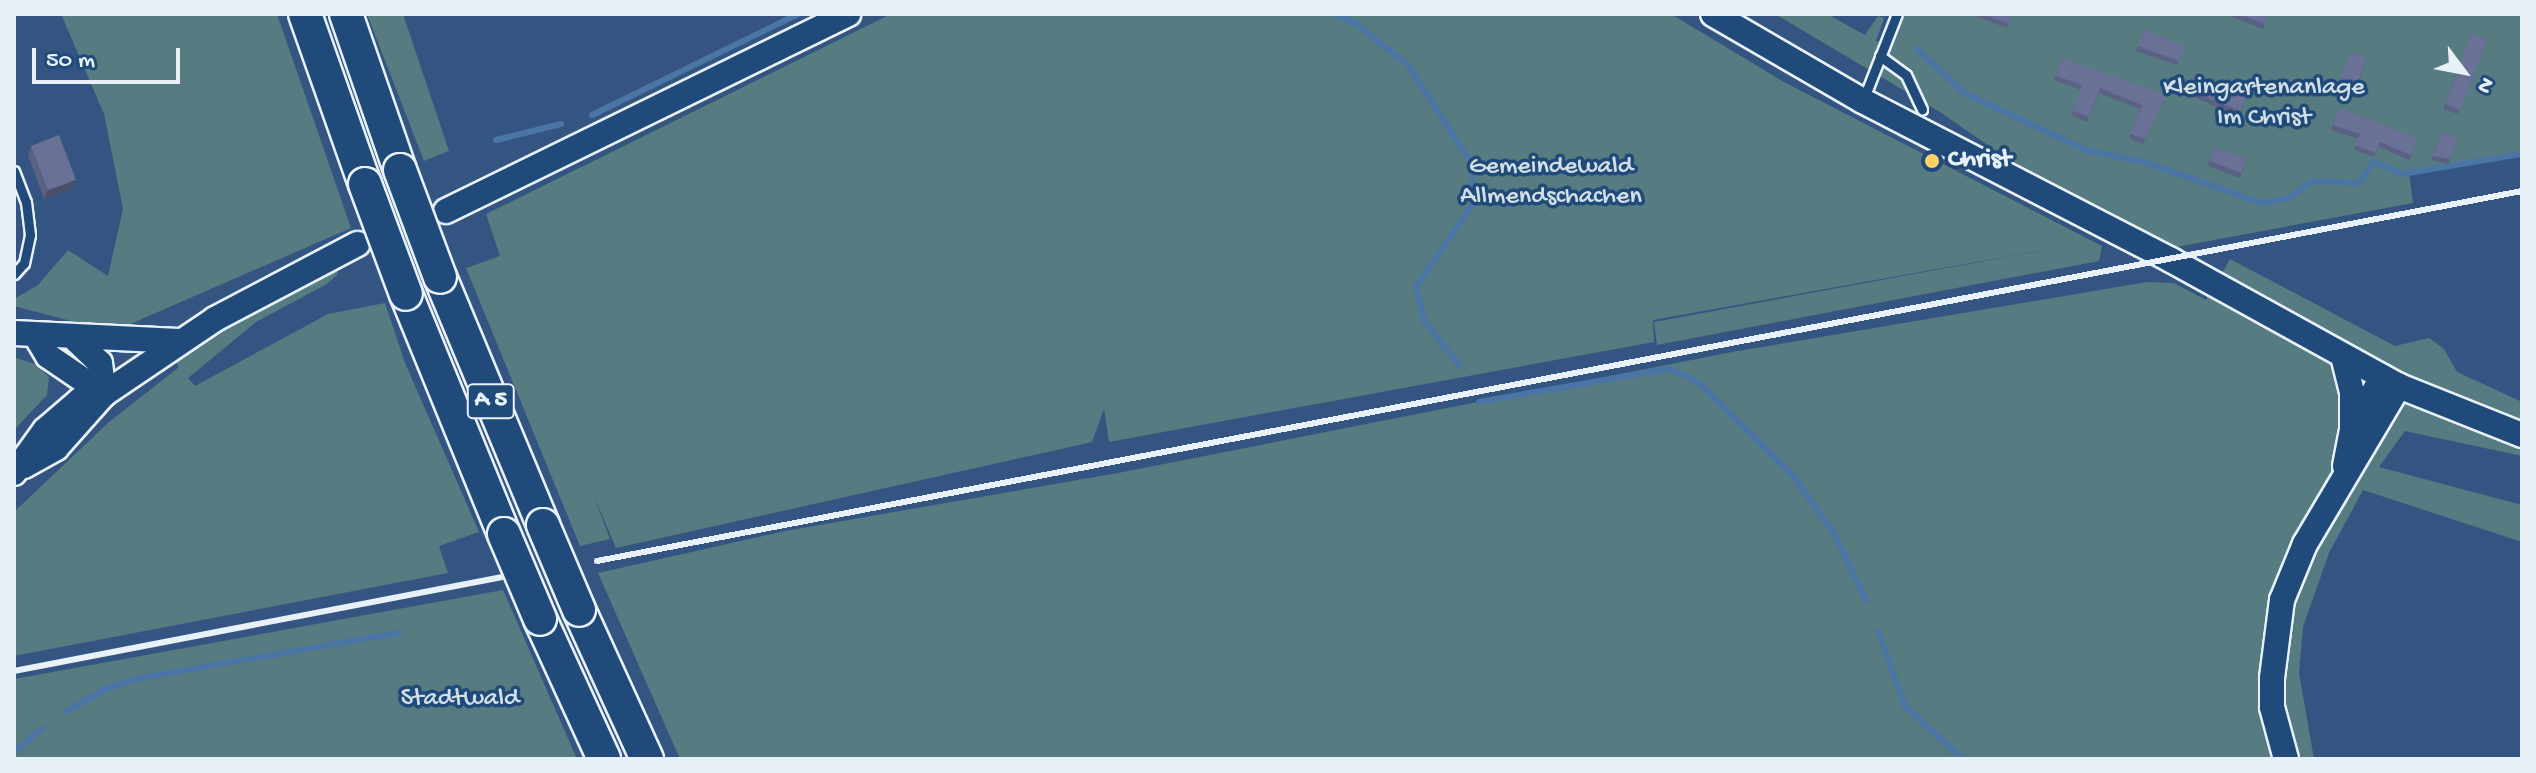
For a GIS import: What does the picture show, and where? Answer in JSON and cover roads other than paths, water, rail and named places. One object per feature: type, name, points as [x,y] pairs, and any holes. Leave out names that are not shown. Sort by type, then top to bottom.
[{"type":"highway","name":"A 5","points":[[305,14],[406,294],[540,619],[604,759]]},
{"type":"highway","name":"A 5","points":[[346,14],[440,277],[579,610],[647,759]]},
{"type":"main road","points":[[446,211],[848,14]]},
{"type":"main road","points":[[1713,14],[1863,101],[2390,382],[2522,435]]},
{"type":"main road","points":[[15,472],[45,430],[80,400],[104,394],[179,341],[357,244]]},
{"type":"main road","points":[[25,334],[76,340],[179,341]]},
{"type":"main road","points":[[25,334],[48,356],[104,394]]},
{"type":"main road","points":[[76,340],[100,363],[104,394]]},
{"type":"main road","points":[[2341,480],[2352,431],[2352,393],[2343,356]]},
{"type":"main road","points":[[2352,431],[2390,382]]},
{"type":"main road","points":[[2286,759],[2272,707],[2272,678],[2282,600],[2291,572],[2390,382]]},
{"type":"lane","points":[[1863,101],[1897,14]]},
{"type":"lane","points":[[1880,56],[1906,75],[1922,110]]},
{"type":"lane","points":[[14,171],[26,202],[30,235],[24,263],[14,274]]},
{"type":"waterway","points":[[592,115],[798,14]]},
{"type":"waterway","points":[[1335,14],[1355,23],[1408,65],[1472,164],[1473,204],[1416,287],[1425,322],[1460,366]]},
{"type":"waterway","points":[[1917,49],[1964,93],[2086,150],[2147,163],[2262,203],[2289,198],[2312,181],[2359,183],[2373,162],[2402,174],[2522,154]]},
{"type":"waterway","points":[[496,140],[561,124]]},
{"type":"waterway","points":[[1479,402],[1669,369],[1698,382],[1795,478],[1835,535],[1866,601]]},
{"type":"waterway","points":[[1878,631],[1905,706],[1963,759]]},
{"type":"waterway","points":[[66,711],[108,688],[146,677],[399,633]]},
{"type":"waterway","points":[[14,752],[43,728]]},
{"type":"railway","points":[[597,561],[2522,191]]},
{"type":"railway","points":[[14,671],[501,577]]},
{"type":"place","name":"Christ","points":[[1932,161]]},
{"type":"park label","name":"Kleingartenanlage Im Christ","points":[[2264,104]]},
{"type":"park label","name":"Gemeindewald Allmendschachen","points":[[1551,183]]},
{"type":"park label","name":"Stadtwald","points":[[460,700]]}]
